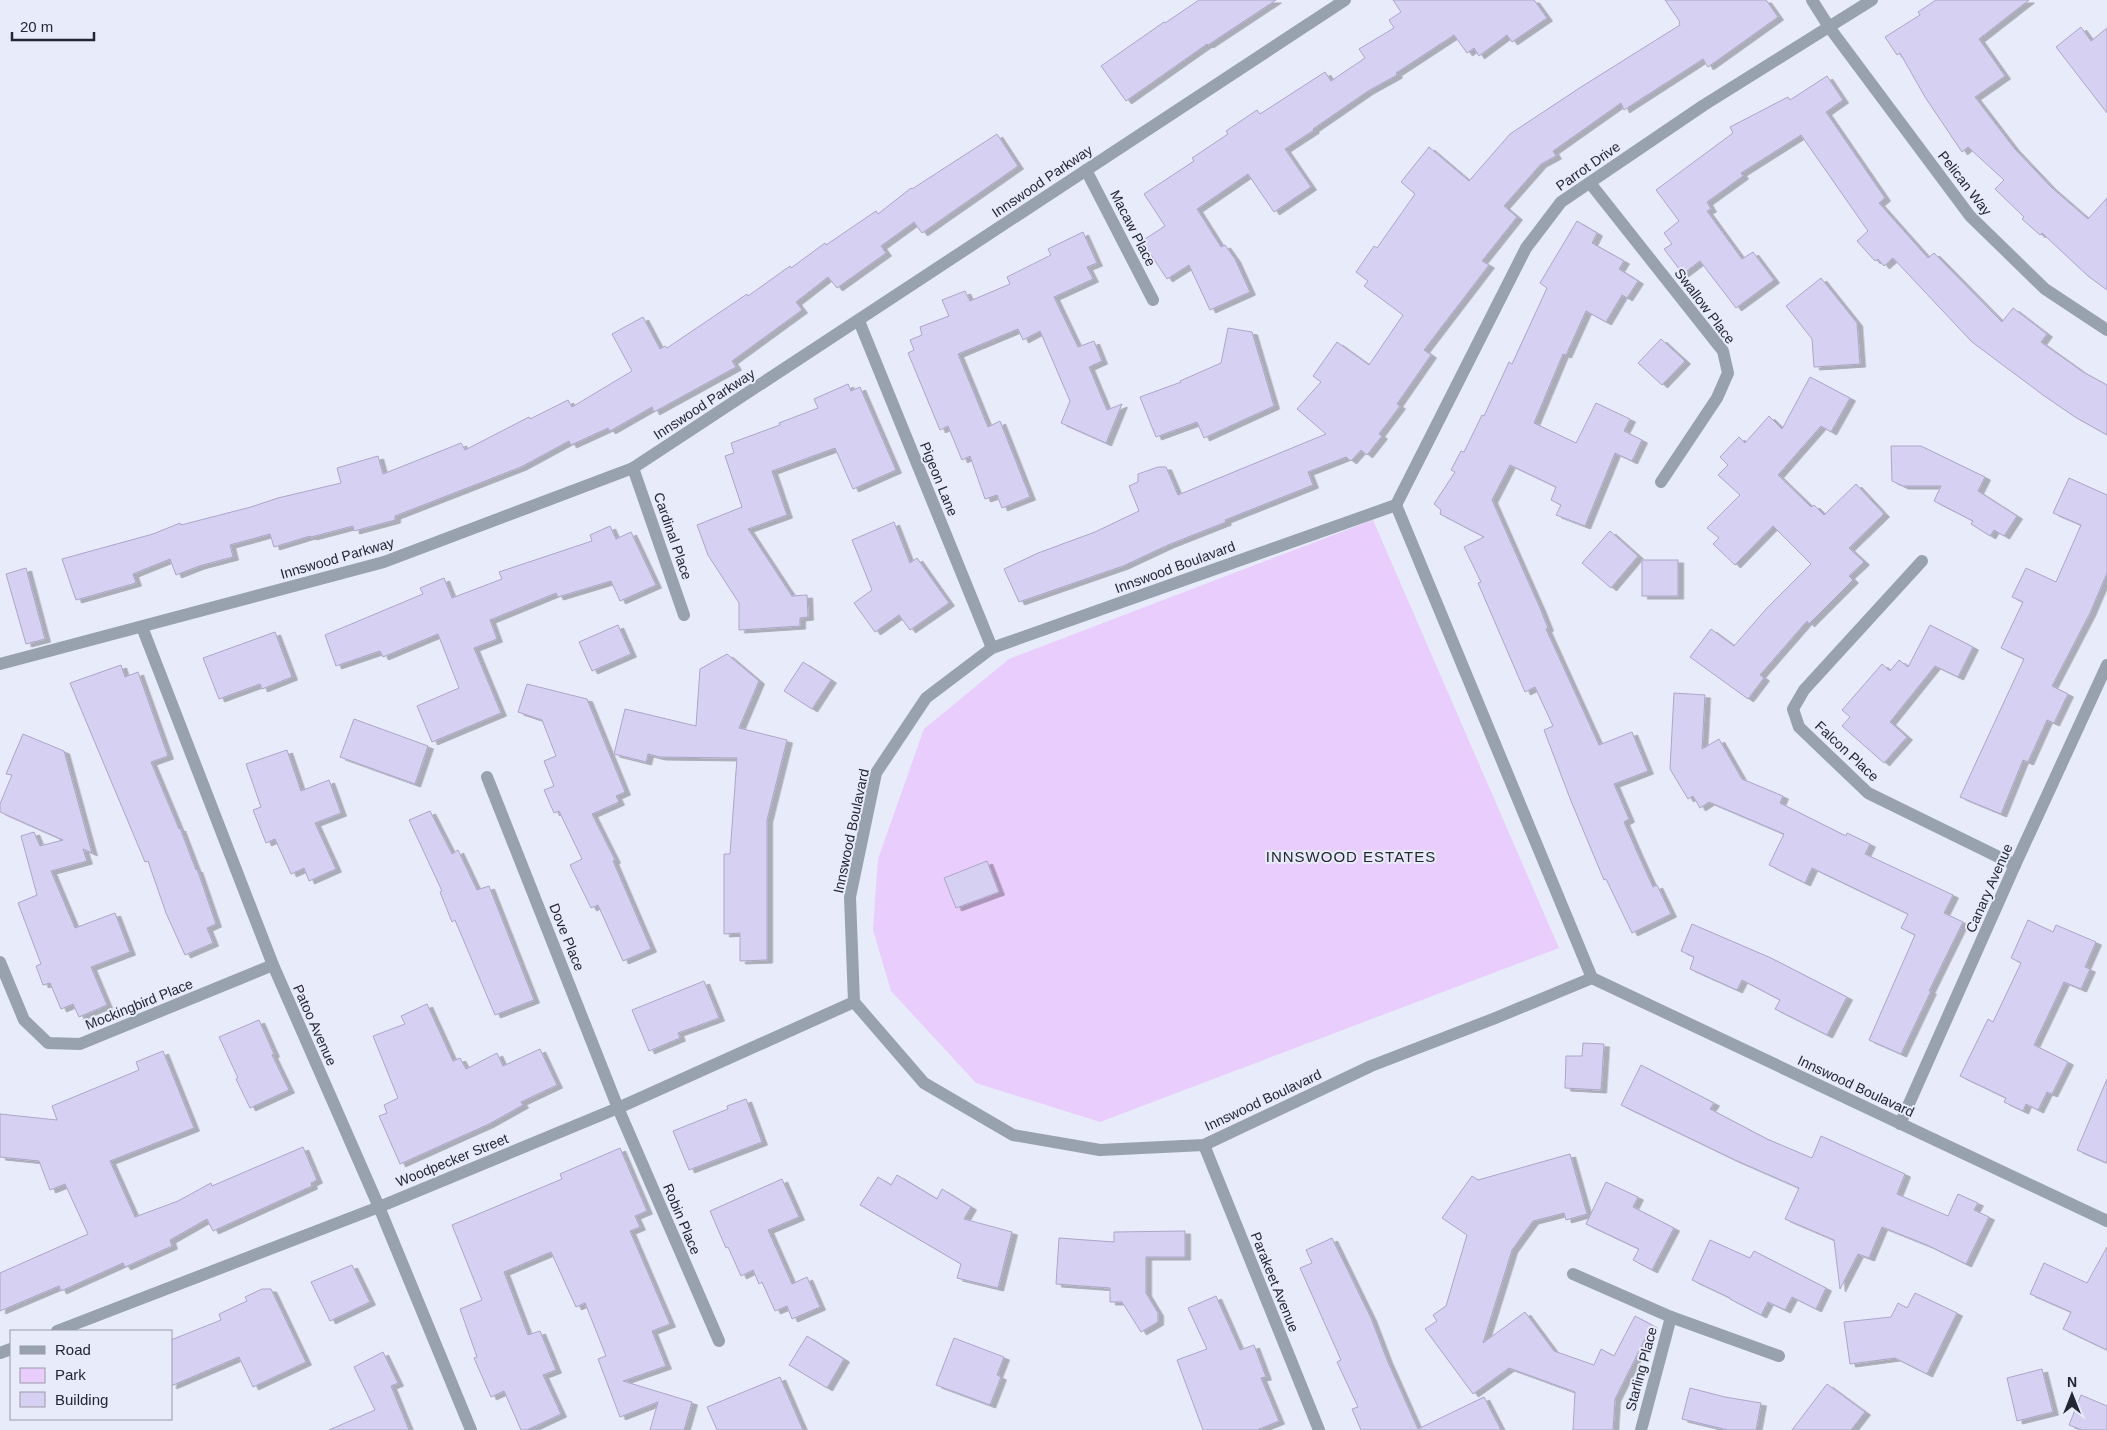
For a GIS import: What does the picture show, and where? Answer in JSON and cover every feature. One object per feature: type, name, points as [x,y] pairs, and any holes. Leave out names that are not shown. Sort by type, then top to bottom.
[{"type":"street","name":"Innswood Parkway","points":[[0,664],[384,562],[633,468],[1345,0]]},
{"type":"street","points":[[1812,0],[1829,26]]},
{"type":"street","name":"Parrot Drive","points":[[1396,504],[1526,248],[1561,202],[1704,105],[1872,0]]},
{"type":"street","name":"Pelican Way","points":[[1829,26],[1970,216],[2045,289],[2107,330]]},
{"type":"street","name":"Macaw Place","points":[[1086,170],[1153,300]]},
{"type":"street","name":"Swallow Place","points":[[1590,183],[1723,351],[1728,373],[1717,398],[1661,482]]},
{"type":"street","name":"Pigeon Lane","points":[[859,320],[992,648]]},
{"type":"street","name":"Cardinal Place","points":[[633,468],[684,614]]},
{"type":"street","points":[[1396,504],[1592,978]]},
{"type":"street","name":"Innswood Boulavard","points":[[1396,504],[992,648],[926,698],[876,773],[850,897],[854,1002],[924,1084],[1013,1135],[1100,1150],[1204,1145],[1370,1066],[1493,1019],[1592,978],[2107,1221]]},
{"type":"street","name":"Falcon Place","points":[[1922,561],[1804,690],[1793,709],[1799,727],[1868,793],[2015,865]]},
{"type":"street","name":"Patoo Avenue","points":[[142,627],[273,965],[379,1207],[472,1430]]},
{"type":"street","name":"Canary Avenue","points":[[1900,1124],[2015,865],[2107,665]]},
{"type":"street","name":"Dove Place","points":[[487,777],[618,1108]]},
{"type":"street","name":"Mockingbird Place","points":[[0,962],[24,1020],[48,1044],[80,1044],[273,965]]},
{"type":"street","name":"Woodpecker Street","points":[[60,1330],[379,1207],[618,1108],[854,1002]]},
{"type":"street","name":"Robin Place","points":[[618,1108],[719,1341]]},
{"type":"street","name":"Parakeet Avenue","points":[[1204,1145],[1319,1430]]},
{"type":"street","points":[[1573,1274],[1670,1317],[1779,1356]]},
{"type":"street","name":"Starling Place","points":[[1641,1430],[1670,1317]]},
{"type":"green space","points":[[1373,520],[1559,948],[1100,1122],[976,1083],[891,991],[873,930],[878,859],[924,729],[1009,659]]},
{"type":"building","points":[[1199,0],[1276,0],[1207,44],[1126,101],[1101,66]]},
{"type":"building","points":[[1393,0],[1534,0],[1547,18],[1512,42],[1507,35],[1479,56],[1474,48],[1467,53],[1454,35],[1396,73],[1397,75],[1368,91],[1313,129],[1285,149],[1311,187],[1274,212],[1248,174],[1197,209],[1221,247],[1225,245],[1235,259],[1250,292],[1210,310],[1189,265],[1167,279],[1142,241],[1165,226],[1144,194],[1194,161],[1192,158],[1228,134],[1226,131],[1257,110],[1260,114],[1325,72],[1331,81],[1365,58],[1359,49],[1394,28],[1389,20],[1401,12]]},
{"type":"building","points":[[1665,0],[1766,0],[1778,17],[1708,67],[1703,59],[1624,110],[1621,103],[1553,151],[1556,156],[1541,164],[1504,206],[1517,217],[1482,261],[1489,265],[1424,350],[1431,355],[1397,404],[1400,406],[1379,434],[1382,436],[1367,455],[1361,450],[1351,461],[1346,457],[1308,472],[1313,485],[1225,520],[1226,522],[1168,545],[1123,566],[1019,602],[1004,569],[1038,553],[1095,532],[1139,511],[1129,486],[1138,482],[1138,474],[1158,467],[1166,467],[1178,495],[1326,434],[1297,409],[1321,382],[1313,376],[1337,342],[1369,365],[1403,315],[1364,286],[1368,281],[1356,272],[1374,246],[1377,248],[1415,194],[1401,182],[1429,147],[1469,181],[1510,134],[1680,25],[1680,22]]},
{"type":"building","points":[[1936,0],[2029,0],[1979,39],[2005,76],[1975,97],[2014,148],[2051,187],[2088,219],[2107,198],[2107,290],[2088,276],[2042,233],[2040,235],[2022,219],[2024,217],[1995,189],[2004,180],[1968,147],[1962,152],[1925,97],[1900,53],[1897,55],[1885,37],[1920,15],[1918,12]]},
{"type":"building","points":[[2081,27],[2091,41],[2107,28],[2107,113],[2056,47]]},
{"type":"building","points":[[1827,76],[1843,100],[1826,112],[1885,198],[1879,203],[1928,258],[1934,253],[2002,322],[2013,308],[2047,334],[2041,342],[2083,372],[2107,385],[2107,435],[2075,417],[2043,395],[1972,342],[1893,258],[1884,266],[1878,259],[1875,261],[1857,241],[1868,231],[1801,135],[1741,173],[1743,176],[1707,202],[1711,209],[1707,211],[1742,259],[1753,252],[1774,280],[1736,308],[1700,261],[1683,274],[1664,249],[1672,244],[1664,233],[1679,221],[1656,190],[1733,133],[1730,127],[1788,97],[1790,100]]},
{"type":"building","points":[[997,134],[1018,166],[922,233],[914,222],[881,246],[886,253],[837,288],[828,277],[796,302],[802,310],[732,361],[736,367],[654,412],[652,407],[610,431],[608,428],[571,445],[569,441],[521,467],[395,516],[395,520],[354,531],[353,526],[274,547],[270,534],[230,545],[233,557],[199,566],[176,575],[170,559],[133,574],[136,583],[76,600],[62,559],[153,534],[180,523],[181,525],[341,483],[337,468],[378,456],[383,474],[461,443],[465,450],[529,417],[530,419],[568,400],[572,407],[632,371],[612,334],[643,317],[660,349],[665,346],[667,348],[747,294],[748,296],[790,266],[791,268],[825,243],[826,245],[876,211],[878,214],[911,188]]},
{"type":"building","points":[[1577,221],[1597,233],[1592,243],[1624,261],[1619,269],[1638,281],[1627,298],[1622,295],[1606,322],[1586,311],[1566,355],[1563,354],[1534,423],[1576,443],[1596,403],[1630,419],[1624,431],[1642,440],[1632,461],[1615,453],[1585,526],[1556,515],[1561,505],[1551,500],[1556,487],[1510,465],[1492,500],[1540,608],[1548,628],[1546,629],[1599,745],[1632,732],[1648,771],[1614,784],[1629,819],[1624,822],[1637,852],[1653,887],[1657,885],[1671,914],[1632,933],[1606,879],[1604,880],[1571,801],[1544,730],[1553,726],[1535,687],[1525,692],[1478,583],[1481,582],[1464,547],[1484,537],[1440,514],[1441,510],[1434,504],[1455,472],[1451,470],[1461,451],[1464,452],[1482,415],[1484,416],[1509,362],[1512,364],[1547,288],[1540,283]]},
{"type":"building","points":[[1083,232],[1097,263],[1087,267],[1093,279],[1054,297],[1078,347],[1094,341],[1102,361],[1089,367],[1107,410],[1122,404],[1106,443],[1061,423],[1070,401],[1040,331],[1023,340],[1018,329],[958,354],[988,427],[1000,421],[1030,497],[1002,508],[997,495],[985,499],[970,456],[962,460],[948,426],[940,430],[908,353],[914,350],[910,340],[922,335],[920,327],[949,316],[942,300],[965,291],[970,301],[1010,284],[1007,277],[1051,255],[1048,249]]},
{"type":"building","points":[[1821,278],[1857,323],[1860,364],[1814,367],[1812,339],[1786,306]]},
{"type":"building","points":[[1228,328],[1252,332],[1274,406],[1204,438],[1197,422],[1156,437],[1140,397],[1181,382],[1221,363]]},
{"type":"building","points":[[1661,339],[1685,361],[1662,385],[1638,363]]},
{"type":"building","points":[[1810,377],[1850,398],[1831,432],[1821,426],[1778,475],[1811,507],[1814,505],[1824,515],[1856,484],[1884,514],[1849,548],[1864,562],[1849,576],[1853,580],[1809,624],[1807,621],[1760,675],[1764,678],[1748,699],[1690,657],[1711,629],[1734,646],[1767,608],[1811,564],[1773,526],[1735,565],[1713,544],[1719,538],[1707,528],[1740,495],[1718,475],[1728,465],[1720,457],[1739,437],[1745,443],[1769,416],[1782,429]]},
{"type":"building","points":[[848,384],[851,391],[860,387],[896,470],[853,489],[835,448],[772,471],[787,515],[748,529],[792,596],[807,595],[808,617],[800,618],[800,626],[739,630],[739,603],[708,555],[697,525],[742,507],[725,456],[734,453],[731,443],[780,425],[779,423],[818,408],[814,399]]},
{"type":"building","points":[[1891,446],[1921,446],[1985,477],[1978,491],[2017,516],[2004,536],[1994,530],[1990,536],[1971,524],[1973,521],[1934,501],[1941,486],[1903,486],[1892,481]]},
{"type":"building","points":[[2069,478],[2107,495],[2107,573],[2090,613],[2052,686],[2068,694],[2054,723],[2047,720],[2028,762],[2023,760],[2001,814],[1960,797],[2024,659],[2001,648],[2023,602],[2012,597],[2026,568],[2056,582],[2081,525],[2053,513]]},
{"type":"building","points":[[894,522],[910,563],[917,558],[949,603],[910,630],[899,615],[875,632],[854,603],[872,590],[852,540]]},
{"type":"building","points":[[610,526],[616,539],[631,532],[656,585],[620,601],[611,581],[558,597],[556,593],[490,620],[497,639],[474,648],[501,713],[432,742],[417,706],[459,688],[438,634],[383,657],[380,651],[336,666],[325,635],[423,594],[420,588],[444,578],[452,598],[502,579],[499,572],[592,541],[590,535]]},
{"type":"building","points":[[1610,531],[1638,556],[1611,588],[1582,563]]},
{"type":"building","points":[[1642,560],[1678,560],[1678,596],[1642,596]]},
{"type":"building","points":[[26,568],[45,639],[26,644],[6,574]]},
{"type":"building","points":[[618,625],[631,654],[592,671],[579,642]]},
{"type":"building","points":[[1930,625],[1973,647],[1958,677],[1935,666],[1890,722],[1907,737],[1884,763],[1842,726],[1850,717],[1842,710],[1882,664],[1890,671],[1899,660],[1908,667]]},
{"type":"building","points":[[275,632],[292,677],[262,689],[260,684],[219,699],[203,658]]},
{"type":"building","points":[[727,654],[759,681],[739,728],[787,740],[767,820],[767,960],[740,961],[740,933],[724,934],[724,854],[730,854],[737,758],[660,757],[648,754],[646,762],[614,754],[625,709],[696,726],[700,669]]},
{"type":"building","points":[[803,662],[831,680],[812,709],[784,691]]},
{"type":"building","points":[[121,665],[125,677],[138,672],[168,756],[151,762],[197,869],[216,924],[207,928],[213,943],[185,955],[166,913],[148,861],[145,862],[70,683]]},
{"type":"building","points":[[527,684],[587,699],[625,792],[616,796],[619,802],[592,814],[615,860],[613,861],[651,949],[623,961],[598,905],[591,908],[570,865],[582,859],[559,811],[554,813],[544,790],[554,786],[544,761],[556,756],[542,720],[518,712]]},
{"type":"building","points":[[1674,693],[1705,695],[1702,749],[1719,739],[1742,779],[1783,796],[1780,803],[1846,836],[1847,833],[1870,844],[1865,854],[1953,895],[1944,913],[1963,922],[1901,1054],[1869,1040],[1915,935],[1901,928],[1908,914],[1812,868],[1805,883],[1769,865],[1784,834],[1709,802],[1700,808],[1693,796],[1688,799],[1670,769]]},
{"type":"building","points":[[354,719],[428,746],[415,784],[340,757]]},
{"type":"building","points":[[23,734],[64,751],[92,853],[83,849],[87,861],[51,871],[75,928],[115,913],[130,952],[91,967],[107,1005],[79,1017],[73,1004],[61,1009],[50,983],[43,985],[36,966],[41,964],[18,903],[37,895],[21,836],[34,832],[40,846],[63,840],[0,812],[0,804],[12,775],[6,774]]},
{"type":"building","points":[[287,750],[301,791],[329,780],[341,813],[315,823],[336,869],[309,881],[304,868],[291,874],[275,839],[266,843],[253,810],[261,807],[246,764]]},
{"type":"building","points":[[430,811],[452,854],[458,850],[477,890],[489,886],[534,1000],[495,1015],[455,920],[452,922],[440,892],[442,891],[409,820]]},
{"type":"building","points":[[987,861],[999,892],[956,908],[944,878]]},
{"type":"building","points":[[2028,920],[2053,932],[2056,925],[2096,942],[2085,967],[2090,969],[2081,989],[2064,982],[2034,1045],[2068,1062],[2052,1094],[2047,1092],[2038,1110],[2026,1104],[2023,1111],[2004,1102],[2006,1098],[1960,1076],[1988,1019],[1993,1022],[2021,963],[2011,958]]},
{"type":"building","points":[[1692,924],[1771,958],[1847,997],[1827,1035],[1775,1009],[1780,1000],[1742,980],[1737,990],[1690,969],[1694,957],[1681,951]]},
{"type":"building","points":[[704,981],[719,1018],[678,1033],[680,1038],[649,1051],[632,1010]]},
{"type":"building","points":[[427,1004],[453,1061],[460,1058],[466,1069],[497,1053],[503,1066],[540,1049],[557,1085],[521,1102],[523,1105],[489,1124],[400,1164],[379,1116],[387,1113],[384,1105],[398,1098],[373,1036],[405,1024],[401,1016]]},
{"type":"building","points":[[259,1020],[274,1054],[272,1055],[289,1090],[250,1108],[219,1037]]},
{"type":"building","points":[[1583,1043],[1604,1044],[1601,1090],[1565,1088],[1566,1056],[1582,1056]]},
{"type":"building","points":[[163,1051],[194,1128],[110,1161],[135,1217],[178,1201],[211,1183],[212,1186],[303,1147],[317,1180],[311,1183],[312,1186],[213,1231],[207,1219],[170,1240],[172,1246],[125,1267],[123,1263],[61,1291],[59,1286],[0,1311],[0,1273],[88,1234],[65,1184],[50,1190],[39,1161],[0,1157],[0,1114],[57,1120],[52,1106],[139,1070],[136,1062]]},
{"type":"building","points":[[1641,1065],[1714,1103],[1710,1109],[1767,1139],[1812,1158],[1821,1136],[1905,1174],[1897,1194],[1948,1216],[1958,1194],[1978,1203],[1974,1210],[1989,1217],[1966,1264],[1927,1245],[1882,1227],[1869,1258],[1858,1254],[1840,1289],[1834,1240],[1785,1219],[1799,1188],[1735,1160],[1621,1105]]},
{"type":"building","points":[[2107,1079],[2107,1163],[2077,1150]]},
{"type":"building","points":[[746,1099],[762,1142],[689,1170],[673,1131],[728,1109],[727,1106]]},
{"type":"building","points":[[620,1148],[647,1211],[635,1216],[640,1227],[630,1231],[670,1324],[652,1331],[666,1366],[623,1381],[692,1402],[684,1430],[650,1430],[658,1402],[620,1417],[598,1359],[606,1356],[585,1303],[576,1307],[551,1252],[504,1272],[528,1335],[540,1331],[556,1370],[543,1375],[561,1414],[527,1430],[521,1430],[504,1391],[491,1397],[474,1358],[477,1357],[460,1309],[482,1300],[452,1225],[562,1179],[560,1174]]},
{"type":"building","points":[[1570,1154],[1587,1214],[1566,1220],[1564,1213],[1533,1221],[1512,1250],[1483,1343],[1525,1312],[1554,1351],[1594,1365],[1601,1349],[1614,1356],[1635,1316],[1652,1325],[1615,1399],[1613,1430],[1573,1430],[1575,1392],[1509,1368],[1473,1394],[1425,1329],[1437,1321],[1433,1315],[1446,1306],[1467,1235],[1442,1218],[1472,1176],[1478,1180]]},
{"type":"building","points":[[897,1175],[937,1199],[942,1189],[971,1207],[964,1219],[1012,1232],[998,1288],[957,1278],[961,1264],[860,1205],[878,1177],[891,1185]]},
{"type":"building","points":[[782,1179],[799,1217],[768,1230],[792,1284],[807,1277],[820,1307],[792,1319],[787,1306],[775,1311],[762,1282],[759,1284],[753,1270],[741,1276],[710,1211]]},
{"type":"building","points":[[1606,1182],[1638,1197],[1633,1207],[1674,1228],[1652,1270],[1633,1260],[1639,1249],[1586,1224]]},
{"type":"building","points":[[1185,1231],[1185,1257],[1146,1257],[1146,1293],[1158,1313],[1158,1322],[1141,1332],[1122,1302],[1110,1302],[1110,1288],[1056,1284],[1059,1238],[1114,1242],[1114,1232]]},
{"type":"building","points":[[1332,1238],[1371,1318],[1387,1360],[1418,1429],[1484,1397],[1501,1430],[1361,1430],[1352,1409],[1358,1407],[1337,1362],[1341,1360],[1300,1268],[1312,1263],[1306,1250]]},
{"type":"building","points":[[1710,1240],[1750,1258],[1754,1251],[1826,1288],[1816,1309],[1792,1297],[1785,1310],[1768,1302],[1761,1315],[1692,1280]]},
{"type":"building","points":[[2107,1247],[2107,1350],[2063,1329],[2071,1312],[2030,1294],[2044,1263],[2087,1283]]},
{"type":"building","points":[[352,1265],[370,1302],[330,1321],[311,1282]]},
{"type":"building","points":[[262,1289],[271,1289],[306,1362],[253,1387],[239,1357],[172,1386],[172,1340],[221,1320],[219,1314],[247,1301],[245,1297]]},
{"type":"building","points":[[1915,1293],[1957,1313],[1927,1374],[1895,1358],[1850,1364],[1844,1322],[1891,1317],[1898,1303],[1907,1308]]},
{"type":"building","points":[[1216,1296],[1240,1350],[1254,1345],[1266,1377],[1261,1378],[1279,1421],[1257,1430],[1203,1430],[1177,1360],[1207,1349],[1188,1308]]},
{"type":"building","points":[[807,1336],[844,1359],[827,1388],[789,1365]]},
{"type":"building","points":[[954,1338],[1004,1357],[997,1375],[1001,1377],[990,1405],[936,1385]]},
{"type":"building","points":[[383,1352],[398,1383],[391,1386],[409,1430],[329,1430],[375,1410],[354,1367]]},
{"type":"building","points":[[2042,1369],[2053,1412],[2017,1421],[2007,1378]]},
{"type":"building","points":[[780,1377],[803,1430],[717,1430],[707,1407]]},
{"type":"building","points":[[1827,1384],[1865,1412],[1851,1430],[1792,1430]]},
{"type":"building","points":[[1690,1388],[1725,1397],[1761,1403],[1756,1430],[1728,1430],[1682,1419]]},
{"type":"building","points":[[2081,1395],[2107,1406],[2107,1430],[2082,1430],[2069,1425]]},
{"type":"district","name":"INNSWOOD ESTATES","points":[[1351,856]]}]
